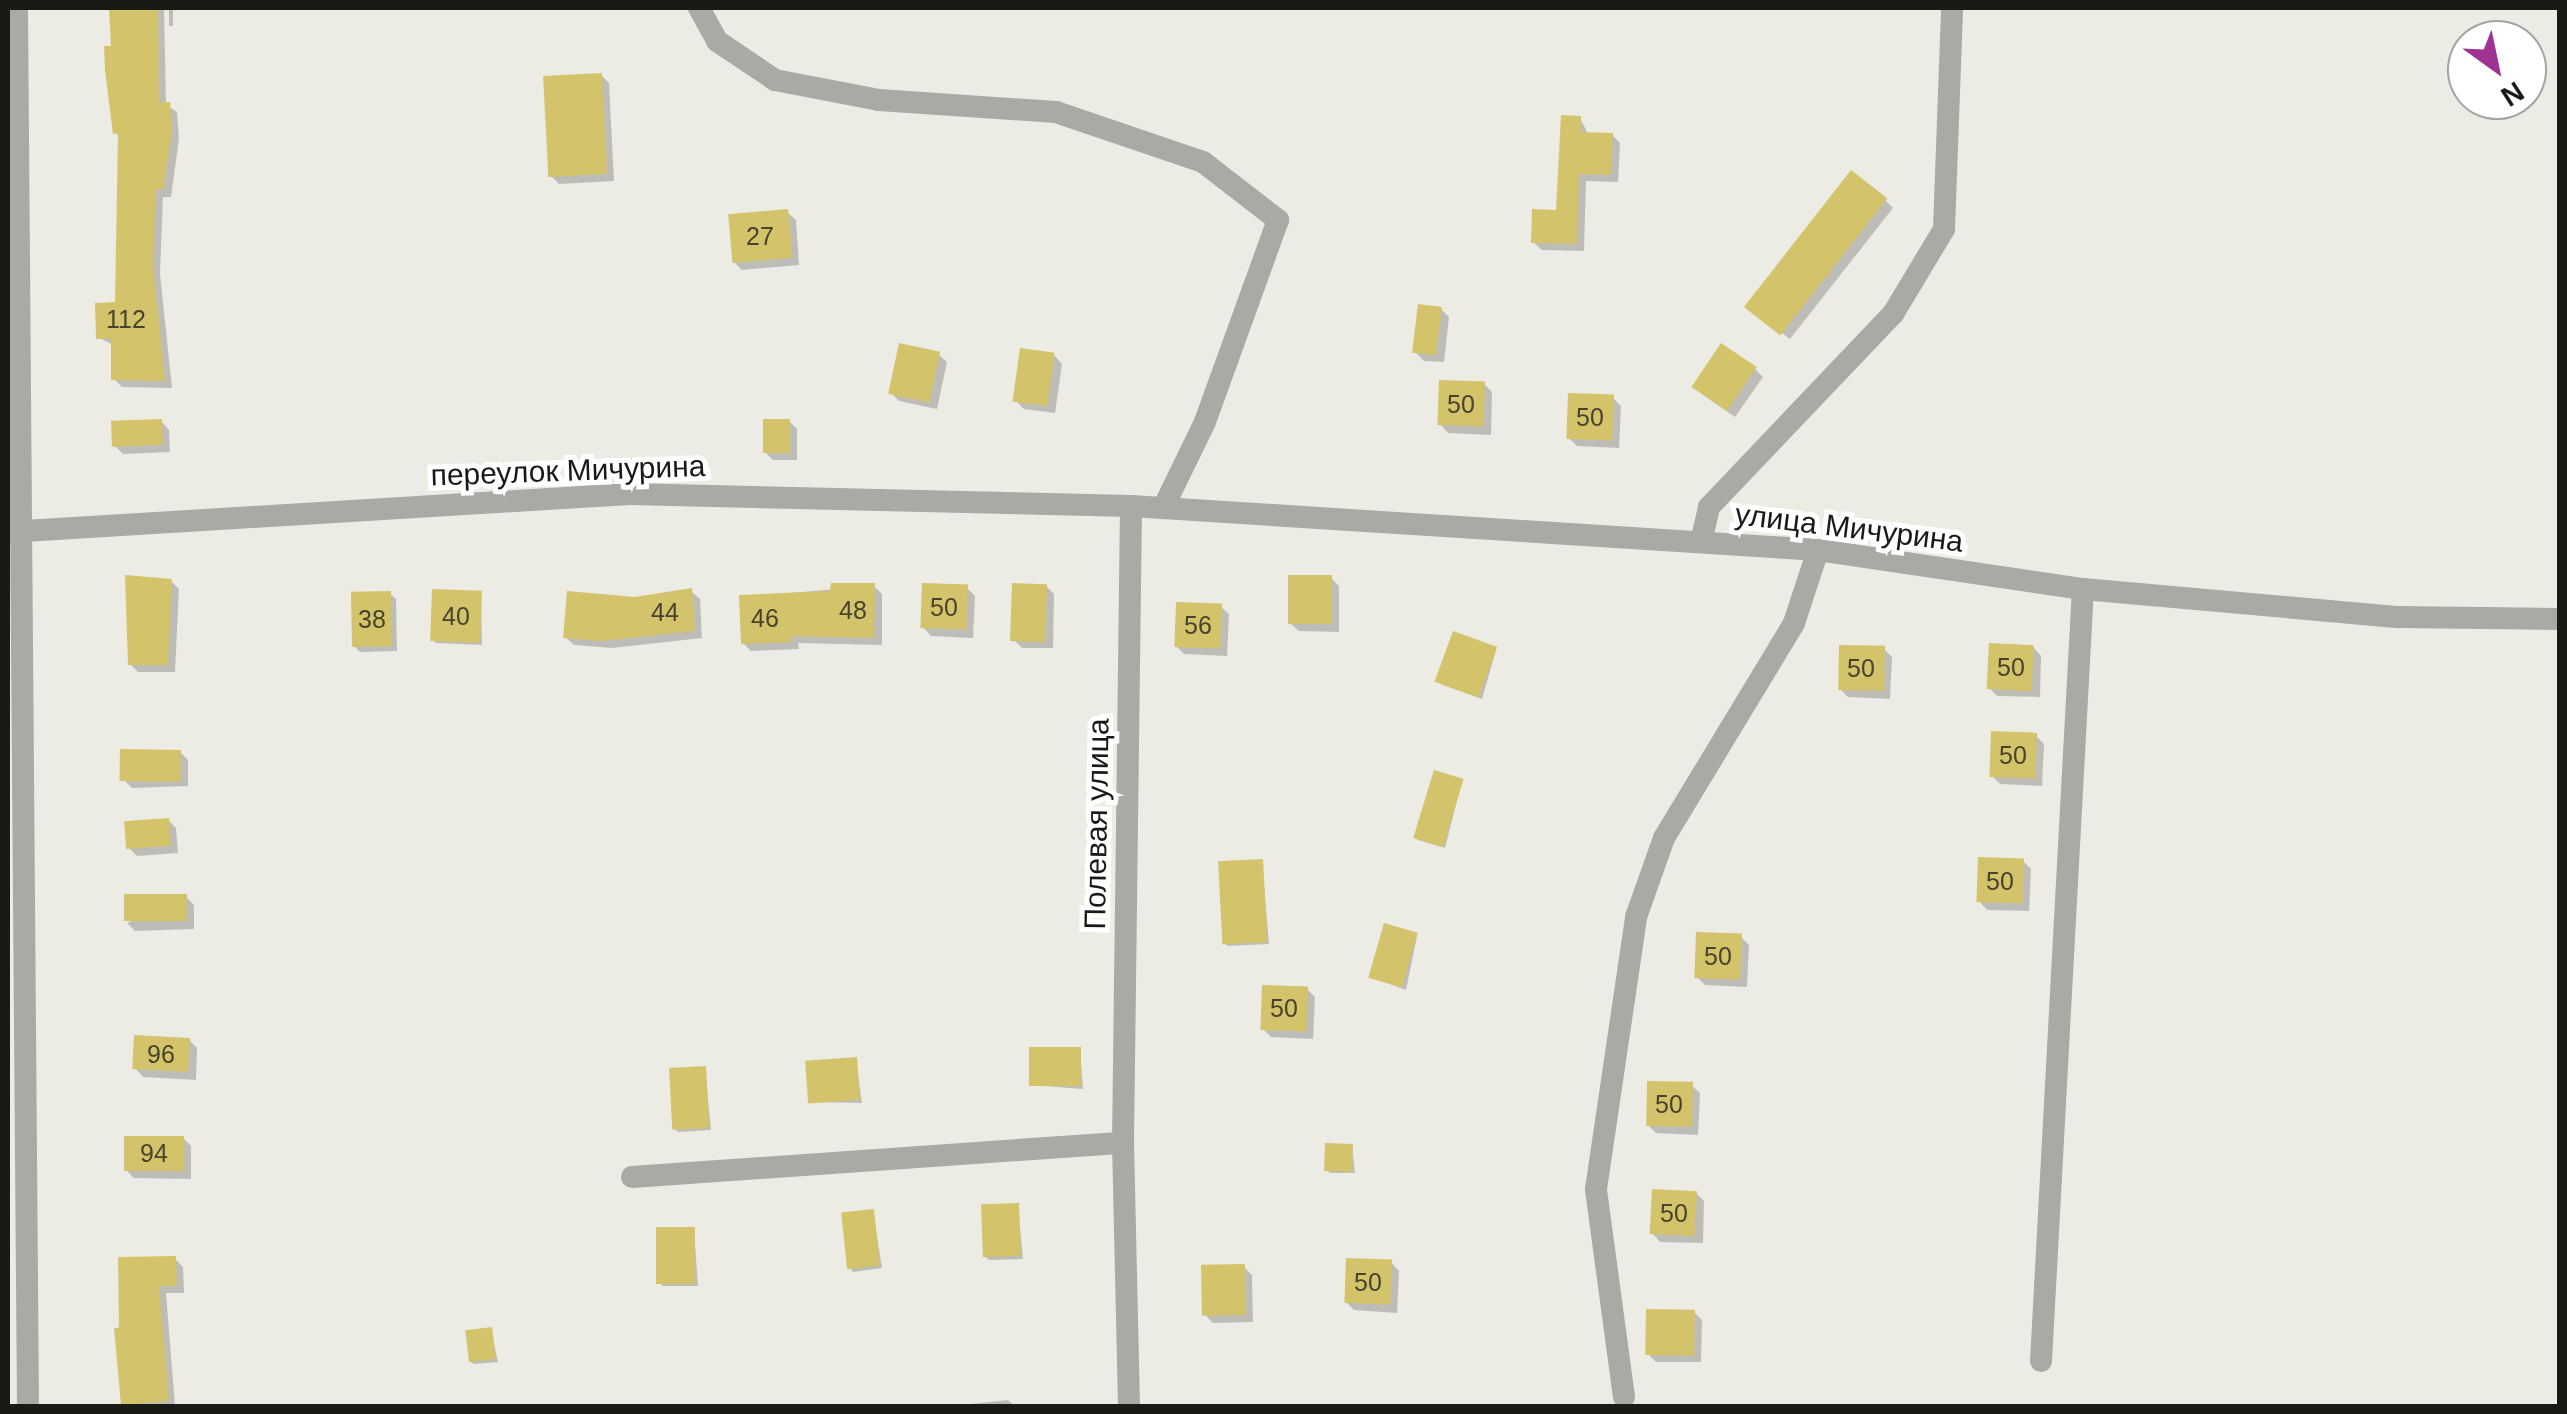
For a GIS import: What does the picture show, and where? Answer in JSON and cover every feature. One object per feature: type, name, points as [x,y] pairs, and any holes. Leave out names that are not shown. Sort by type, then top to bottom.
[{"type":"street","points":[[17,8],[12,532],[28,1406]]},
{"type":"street","points":[[699,8],[717,41],[775,80],[879,100],[1056,112],[1203,162],[1278,220],[1205,422],[1163,508]]},
{"type":"street","points":[[1701,542],[1709,507],[1893,314],[1944,229],[1952,8]]},
{"type":"street","name":"переулок Мичурина","points":[[12,532],[630,494],[1131,506]]},
{"type":"street","name":"улица Мичурина","points":[[1131,506],[1818,550],[2083,588],[2399,617],[2560,619]]},
{"type":"street","name":"Полевая улица","points":[[1129,1406],[1123,1143],[1131,506]]},
{"type":"street","points":[[1624,1396],[1596,1189],[1636,917],[1673,822],[1794,623],[1818,550]]},
{"type":"street","points":[[2041,1361],[2083,588]]},
{"type":"street","points":[[632,1178],[1123,1143]]},
{"type":"building","points":[[109,8],[158,8],[159,103],[170,102],[172,129],[163,190],[156,190],[153,264],[165,381],[111,380],[111,338],[96,339],[95,303],[115,302],[118,133],[113,134],[105,70],[104,46],[111,46]]},
{"type":"building","points":[[602,73],[607,174],[548,177],[543,76]]},
{"type":"building","points":[[1561,115],[1581,116],[1581,132],[1613,133],[1611,175],[1579,174],[1577,244],[1531,243],[1532,209],[1556,210]]},
{"type":"building","points":[[1851,170],[1887,198],[1780,335],[1744,307]]},
{"type":"building","points":[[788,209],[792,258],[732,263],[728,214]]},
{"type":"building","points":[[1418,304],[1442,307],[1436,356],[1412,353]]},
{"type":"building","points":[[899,343],[940,352],[929,403],[888,394]]},
{"type":"building","points":[[1721,343],[1757,367],[1727,411],[1691,387]]},
{"type":"building","points":[[1020,348],[1055,353],[1047,406],[1012,401]]},
{"type":"building","points":[[1439,380],[1485,382],[1483,427],[1437,425]]},
{"type":"building","points":[[1568,393],[1614,395],[1612,441],[1566,439]]},
{"type":"building","points":[[162,419],[163,445],[112,447],[111,421]]},
{"type":"building","points":[[763,419],[790,419],[790,453],[763,453]]},
{"type":"building","points":[[125,575],[172,579],[168,665],[128,665]]},
{"type":"building","points":[[1288,575],[1332,575],[1332,624],[1288,624]]},
{"type":"building","points":[[831,583],[875,583],[874,638],[792,636],[792,642],[741,644],[739,595],[830,591]]},
{"type":"building","points":[[922,583],[968,585],[966,630],[920,628]]},
{"type":"building","points":[[1012,583],[1047,584],[1045,642],[1010,641]]},
{"type":"building","points":[[692,588],[695,631],[602,641],[563,638],[567,591],[635,597]]},
{"type":"building","points":[[432,589],[482,591],[480,643],[430,641]]},
{"type":"building","points":[[391,591],[392,646],[352,647],[351,592]]},
{"type":"building","points":[[1176,602],[1222,604],[1220,649],[1174,647]]},
{"type":"building","points":[[1453,631],[1497,647],[1479,698],[1435,682]]},
{"type":"building","points":[[1989,643],[2034,645],[2032,691],[1987,689]]},
{"type":"building","points":[[1839,645],[1885,646],[1884,691],[1838,690]]},
{"type":"building","points":[[1991,731],[2037,733],[2035,779],[1989,777]]},
{"type":"building","points":[[120,749],[181,750],[180,782],[119,781]]},
{"type":"building","points":[[1434,770],[1464,779],[1443,847],[1413,838]]},
{"type":"building","points":[[169,818],[171,846],[126,849],[124,821]]},
{"type":"building","points":[[1978,857],[2024,859],[2022,904],[1976,902]]},
{"type":"building","points":[[1263,859],[1267,942],[1222,944],[1218,861]]},
{"type":"building","points":[[124,894],[187,894],[187,921],[124,921]]},
{"type":"building","points":[[1384,923],[1418,933],[1402,987],[1368,978]]},
{"type":"building","points":[[1696,932],[1742,934],[1740,980],[1694,978]]},
{"type":"building","points":[[1262,985],[1308,987],[1306,1032],[1260,1030]]},
{"type":"building","points":[[134,1035],[190,1038],[188,1072],[132,1069]]},
{"type":"building","points":[[1029,1047],[1081,1047],[1081,1086],[1029,1086]]},
{"type":"building","points":[[857,1057],[860,1100],[808,1104],[805,1061]]},
{"type":"building","points":[[706,1066],[709,1128],[672,1130],[669,1068]]},
{"type":"building","points":[[1647,1081],[1693,1082],[1692,1127],[1646,1126]]},
{"type":"building","points":[[124,1136],[184,1136],[184,1171],[124,1171]]},
{"type":"building","points":[[1325,1143],[1353,1144],[1352,1172],[1324,1171]]},
{"type":"building","points":[[1652,1189],[1697,1191],[1695,1236],[1650,1234]]},
{"type":"building","points":[[1019,1203],[1021,1256],[983,1257],[981,1204]]},
{"type":"building","points":[[874,1209],[880,1266],[847,1269],[841,1212]]},
{"type":"building","points":[[656,1227],[695,1227],[695,1284],[656,1284]]},
{"type":"building","points":[[176,1256],[177,1286],[159,1286],[169,1401],[121,1405],[114,1328],[119,1328],[118,1257]]},
{"type":"building","points":[[1346,1258],[1392,1260],[1390,1305],[1344,1303]]},
{"type":"building","points":[[1245,1264],[1246,1315],[1202,1316],[1201,1265]]},
{"type":"building","points":[[1646,1309],[1695,1310],[1694,1356],[1645,1355]]},
{"type":"building","points":[[492,1327],[496,1359],[469,1362],[465,1330]]}]
